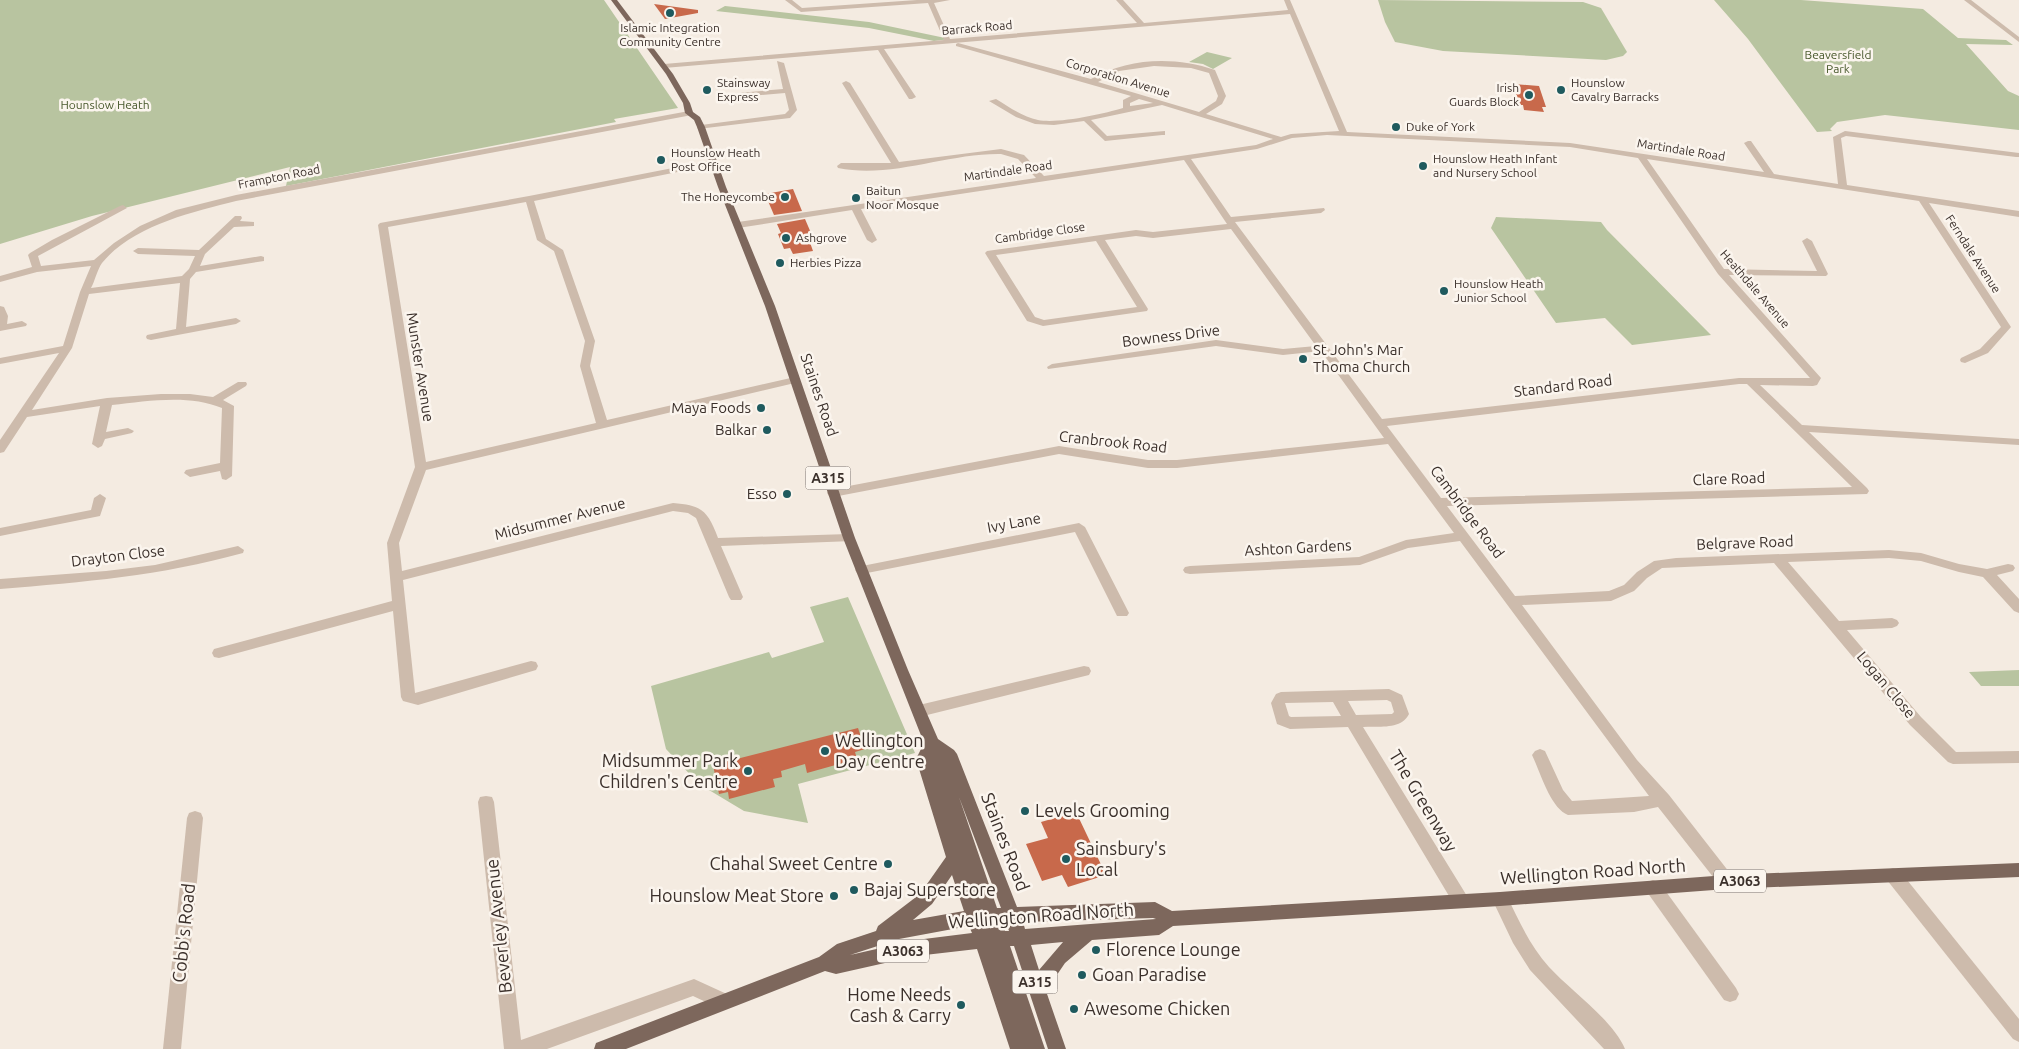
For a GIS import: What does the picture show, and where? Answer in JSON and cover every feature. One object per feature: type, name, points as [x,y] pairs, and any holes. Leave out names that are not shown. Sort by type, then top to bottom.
[{"type":"main road","name":"A315","points":[[614,0],[664,66]]},
{"type":"main road","name":"Staines Road","points":[[664,66],[688,104],[689,113],[701,127],[770,306],[849,538],[919,711],[937,746],[949,754],[1012,915],[1057,1049]]},
{"type":"main road","name":"A315","points":[[937,746],[924,760],[955,858],[984,918],[1019,1049]]},
{"type":"main road","points":[[937,746],[940,764],[984,918]]},
{"type":"main road","points":[[874,938],[910,913],[926,899],[955,858]]},
{"type":"main road","name":"Wellington Road North","points":[[1012,915],[1155,910],[1170,918],[1500,899],[1727,882],[2019,870]]},
{"type":"main road","name":"A3063","points":[[603,1049],[825,963],[834,953],[874,938],[918,926],[1012,915]]},
{"type":"main road","name":"Wellington Road North","points":[[825,963],[836,966],[925,946],[1159,927],[1170,918]]},
{"type":"main road","points":[[1038,989],[1052,964],[1088,933]]},
{"type":"main road","points":[[991,940],[1036,1049]]},
{"type":"street","points":[[788,0],[801,10],[947,0]]},
{"type":"street","points":[[1119,0],[1142,25]]},
{"type":"street","points":[[1287,0],[1340,134]]},
{"type":"street","points":[[1967,0],[2019,40]]},
{"type":"street","points":[[930,2],[948,42]]},
{"type":"street","name":"Barrack Road","points":[[664,66],[1293,12]]},
{"type":"street","name":"Corporation Avenue","points":[[948,42],[1092,82],[1280,139]]},
{"type":"street","points":[[880,48],[912,97]]},
{"type":"street","points":[[701,127],[787,116],[793,110],[786,91],[780,63]]},
{"type":"street","points":[[1092,82],[1126,67],[1176,63],[1199,66],[1212,72],[1222,96],[1219,102],[1199,115]]},
{"type":"street","points":[[846,83],[897,165]]},
{"type":"street","points":[[738,95],[786,91]]},
{"type":"street","points":[[1127,109],[1126,102],[1138,96]]},
{"type":"street","points":[[993,101],[1036,122],[1049,123],[1114,114],[1127,109],[1162,103]]},
{"type":"street","name":"Frampton Road","points":[[0,449],[67,348],[85,292],[97,263],[117,245],[143,228],[179,212],[205,204],[499,147],[689,113]]},
{"type":"street","points":[[1085,118],[1105,139],[1162,133]]},
{"type":"street","points":[[1843,187],[1837,137],[1845,133],[2016,155]]},
{"type":"street","name":"Martindale Road","points":[[738,224],[1186,156],[1257,147],[1280,139],[1296,142],[1332,137],[1340,134],[1570,145],[2019,214]]},
{"type":"street","points":[[1748,143],[1771,176]]},
{"type":"street","points":[[841,166],[862,168],[897,165],[992,150],[1006,150],[1023,157],[1042,179]]},
{"type":"street","name":"Cambridge Road","points":[[1186,156],[1195,173],[1231,223],[1632,764],[1663,800],[1727,882]]},
{"type":"street","name":"Heathdale Avenue","points":[[1641,156],[1721,272],[1816,378],[1813,383],[1750,381]]},
{"type":"street","name":"Munster Avenue","points":[[420,467],[378,223],[529,199],[714,162]]},
{"type":"street","points":[[529,199],[542,240],[558,250],[590,341],[585,366],[604,426]]},
{"type":"street","name":"Ferndale Avenue","points":[[1922,200],[2006,327],[1984,351],[1965,360]]},
{"type":"street","points":[[855,207],[872,240]]},
{"type":"street","points":[[36,269],[34,255],[48,245],[104,220],[122,208]]},
{"type":"street","name":"Cambridge Close","points":[[1099,238],[1143,309],[1043,323],[1032,319],[990,253],[1050,245],[1099,238],[1136,233],[1152,235],[1321,210]]},
{"type":"street","points":[[181,331],[185,279],[193,270],[201,253],[235,221],[251,224]]},
{"type":"street","points":[[1721,272],[1823,274],[1807,241]]},
{"type":"street","points":[[138,251],[201,253]]},
{"type":"street","points":[[193,270],[260,259]]},
{"type":"street","points":[[0,279],[36,269],[97,263]]},
{"type":"street","points":[[85,292],[185,279]]},
{"type":"street","points":[[0,309],[3,316],[2,328],[22,324]]},
{"type":"street","points":[[152,337],[236,321]]},
{"type":"street","name":"Bowness Drive","points":[[1052,367],[1216,343],[1283,352],[1324,348]]},
{"type":"street","points":[[0,361],[67,348]]},
{"type":"street","points":[[531,666],[418,699],[408,697],[393,543],[420,467],[604,426],[794,380]]},
{"type":"street","name":"Standard Road","points":[[1380,423],[1750,381]]},
{"type":"street","name":"Clare Road","points":[[1439,502],[1863,491],[1750,381]]},
{"type":"street","points":[[217,399],[242,384]]},
{"type":"street","points":[[25,414],[107,401],[182,397],[217,399],[228,406],[226,471],[190,473]]},
{"type":"street","points":[[107,401],[99,440],[128,431]]},
{"type":"street","points":[[1798,428],[2019,442]]},
{"type":"street","name":"Cranbrook Road","points":[[833,493],[1058,450],[1148,464],[1177,464],[1393,440]]},
{"type":"street","points":[[0,532],[95,518],[100,498]]},
{"type":"street","name":"Midsummer Avenue","points":[[396,577],[673,507],[690,508],[703,516],[736,597]]},
{"type":"street","name":"Ivy Lane","points":[[862,570],[1078,527],[1122,613]]},
{"type":"street","name":"Ashton Gardens","points":[[1190,570],[1360,561],[1406,544],[1464,536]]},
{"type":"street","points":[[713,542],[849,538]]},
{"type":"street","name":"Drayton Close","points":[[0,584],[106,576],[161,568],[238,550]]},
{"type":"street","name":"Belgrave Road","points":[[1512,601],[1611,596],[1629,588],[1642,575],[1659,564],[1667,563],[1889,554],[1921,557],[1959,568],[1987,573],[2008,568]]},
{"type":"street","name":"Logan Close","points":[[1778,559],[1931,740],[1953,758],[2019,757]]},
{"type":"street","points":[[1987,573],[2019,608]]},
{"type":"street","points":[[219,653],[400,604]]},
{"type":"street","points":[[1836,626],[1892,622]]},
{"type":"street","points":[[919,711],[1084,671]]},
{"type":"street","points":[[1389,694],[1397,699],[1402,714],[1395,720],[1352,721],[1290,723],[1282,720],[1278,703],[1281,698],[1389,694]]},
{"type":"street","name":"The Greenway","points":[[1337,696],[1461,901]]},
{"type":"street","points":[[1540,755],[1557,794],[1568,808],[1634,806],[1663,800]]},
{"type":"street","name":"Beverley Avenue","points":[[486,802],[512,1049]]},
{"type":"street","name":"Cobb's Road","points":[[172,1049],[195,818]]},
{"type":"street","points":[[1893,875],[2019,1033]]},
{"type":"street","points":[[1653,887],[1730,994]]},
{"type":"street","points":[[1500,899],[1515,932],[1543,972],[1605,1035],[1616,1049]]},
{"type":"street","points":[[522,1049],[694,987],[723,1001]]},
{"type":"green space","name":"Hounslow Heath","points":[[0,0],[604,0],[678,108],[614,119],[616,122],[286,186],[290,167],[92,216],[0,244]]},
{"type":"green space","points":[[1378,0],[1583,2],[1601,8],[1627,52],[1623,56],[1606,60],[1443,51],[1395,42],[1385,22]]},
{"type":"green space","name":"Beaversfield Park","points":[[1714,0],[1801,0],[1923,9],[1958,38],[2006,40],[2013,45],[1966,44],[2008,91],[2019,96],[2019,130],[1885,115],[1837,122],[1830,129],[1832,131],[1817,132],[1748,39]]},
{"type":"green space","points":[[725,6],[869,22],[950,39],[934,41],[869,28],[716,11]]},
{"type":"green space","points":[[1207,52],[1232,58],[1213,69],[1203,64],[1189,62]]},
{"type":"green space","points":[[1496,217],[1601,222],[1711,335],[1632,345],[1605,318],[1556,323],[1491,228]]},
{"type":"green space","points":[[848,597],[915,753],[798,784],[808,823],[744,811],[699,784],[666,749],[651,686],[769,652],[772,658],[824,642],[810,607]]},
{"type":"green space","points":[[2019,670],[2019,686],[1981,686],[1969,672]]},
{"type":"building","name":"Islamic Integration Community Centre","points":[[654,4],[698,10],[698,13],[665,19]]},
{"type":"building","name":"Irish Guards Block","points":[[1513,84],[1539,86],[1546,107],[1542,107],[1544,112],[1524,110],[1523,105],[1519,105]]},
{"type":"building","name":"The Honeycombe","points":[[793,189],[802,211],[774,215],[765,194]]},
{"type":"building","name":"Ashgrove","points":[[805,219],[811,233],[807,234],[813,251],[793,254],[790,248],[784,249],[778,234],[781,233],[777,224]]},
{"type":"building","points":[[858,728],[865,749],[855,752],[857,759],[807,773],[805,764],[781,771],[782,777],[773,779],[775,787],[729,799],[728,792],[719,794],[713,765]]},
{"type":"building","name":"Sainsbury's Local","points":[[1076,812],[1106,875],[1068,887],[1062,875],[1042,881],[1026,844],[1048,838],[1041,822]]},
{"type":"place","name":"Islamic Integration Community Centre","points":[[670,13]]},
{"type":"place","name":"Stainsway Express","points":[[707,90]]},
{"type":"place","name":"Hounslow Cavalry Barracks","points":[[1561,90]]},
{"type":"place","name":"Irish Guards Block","points":[[1529,95]]},
{"type":"place","name":"Duke of York","points":[[1396,127]]},
{"type":"place","name":"Hounslow Heath Post Office","points":[[661,160]]},
{"type":"place","name":"Hounslow Heath Infant and Nursery School","points":[[1423,166]]},
{"type":"place","name":"The Honeycombe","points":[[785,197]]},
{"type":"place","name":"Baitun Noor Mosque","points":[[856,198]]},
{"type":"place","name":"Ashgrove","points":[[786,238]]},
{"type":"place","name":"Herbies Pizza","points":[[780,263]]},
{"type":"place","name":"Hounslow Heath Junior School","points":[[1444,291]]},
{"type":"place","name":"St John's Mar Thoma Church","points":[[1303,359]]},
{"type":"place","name":"Maya Foods","points":[[761,408]]},
{"type":"place","name":"Balkar","points":[[767,430]]},
{"type":"place","name":"Esso","points":[[787,494]]},
{"type":"place","name":"Wellington Day Centre","points":[[825,751]]},
{"type":"place","name":"Midsummer Park Children's Centre","points":[[748,771]]},
{"type":"place","name":"Levels Grooming","points":[[1025,811]]},
{"type":"place","name":"Sainsbury's Local","points":[[1066,859]]},
{"type":"place","name":"Chahal Sweet Centre","points":[[888,864]]},
{"type":"place","name":"Bajaj Superstore","points":[[854,890]]},
{"type":"place","name":"Hounslow Meat Store","points":[[834,896]]},
{"type":"place","name":"Florence Lounge","points":[[1096,950]]},
{"type":"place","name":"Goan Paradise","points":[[1082,975]]},
{"type":"place","name":"Home Needs Cash & Carry","points":[[961,1005]]},
{"type":"place","name":"Awesome Chicken","points":[[1074,1009]]}]
